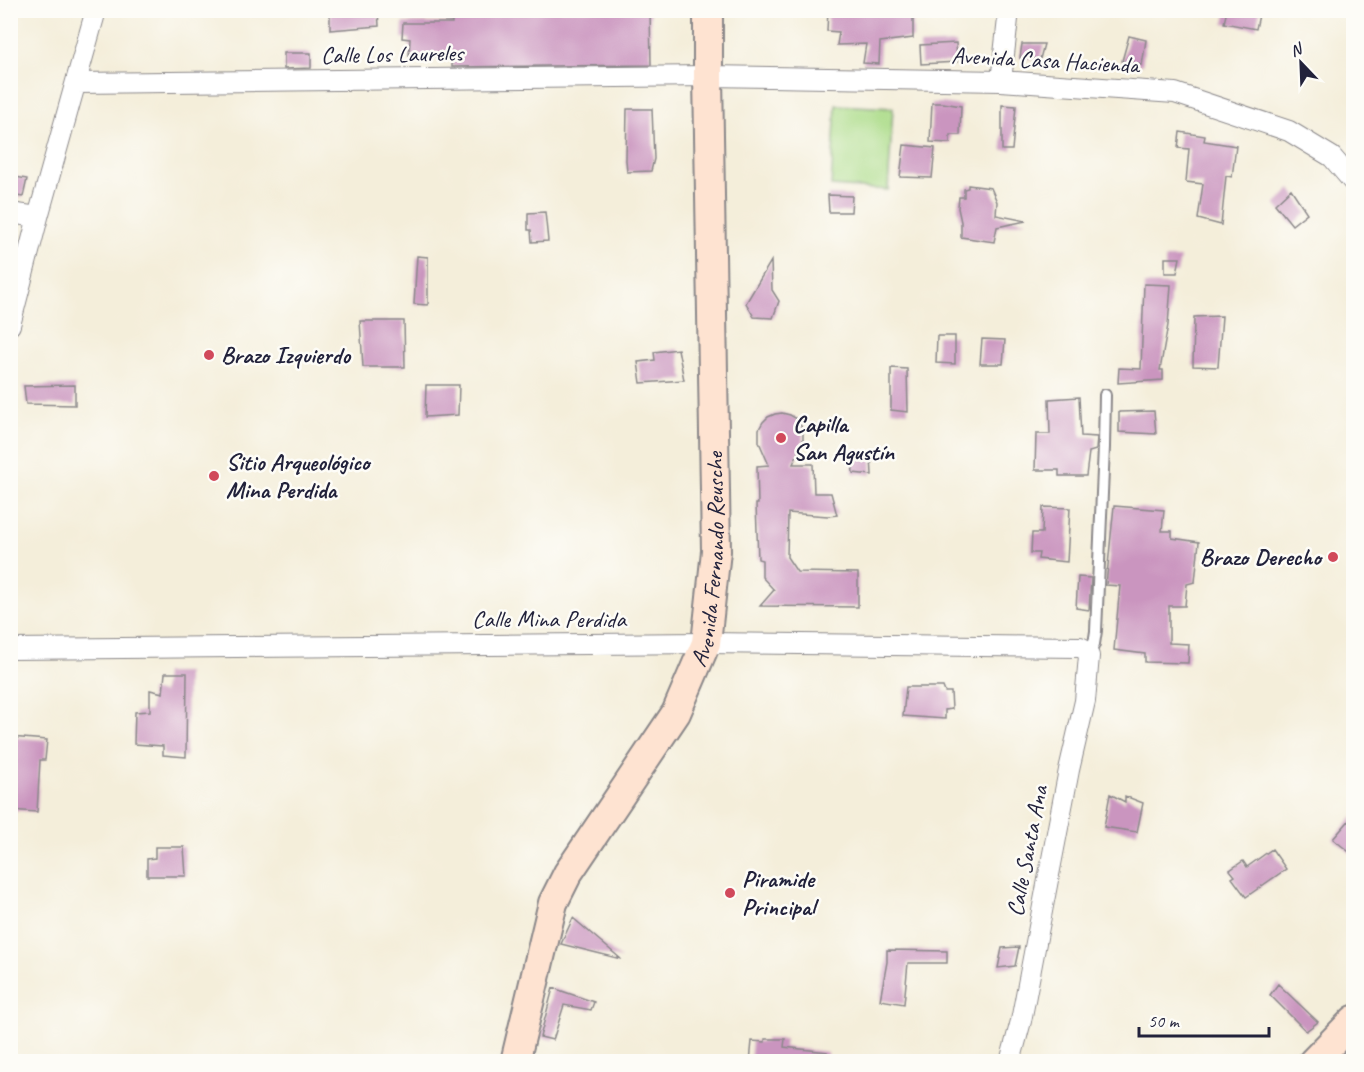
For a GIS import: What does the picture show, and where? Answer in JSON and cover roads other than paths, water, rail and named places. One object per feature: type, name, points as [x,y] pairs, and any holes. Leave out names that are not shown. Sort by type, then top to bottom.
[{"type":"street","points":[[10,325],[96,10]]},
{"type":"street","name":"Avenida Fernando Reusche","points":[[515,1062],[553,903],[568,873],[676,713],[706,643],[716,551],[708,10]]},
{"type":"street","points":[[1000,81],[1009,10]]},
{"type":"street","name":"Calle Los Laureles","points":[[76,83],[708,76]]},
{"type":"street","name":"Avenida Casa Hacienda","points":[[708,76],[1000,81],[1175,93],[1289,131],[1332,157],[1353,183]]},
{"type":"street","points":[[10,213],[38,217]]},
{"type":"street","name":"Calle Mina Perdida","points":[[10,649],[706,643],[1080,647],[1087,653]]},
{"type":"street","name":"Calle Santa Ana","points":[[1010,1062],[1021,1022],[1069,770],[1085,701],[1087,653]]},
{"type":"street","points":[[1313,1062],[1353,1020]]},
{"type":"lane","points":[[1087,653],[1094,644],[1096,631],[1105,395]]},
{"type":"place","name":"Brazo Izquierdo","points":[[209,355]]},
{"type":"place","name":"Capilla San Agustín","points":[[781,438]]},
{"type":"place","name":"Sitio Arqueológico Mina Perdida","points":[[214,476]]},
{"type":"place","name":"Brazo Derecho","points":[[1333,557]]},
{"type":"place","name":"Piramide Principal","points":[[730,893]]}]
